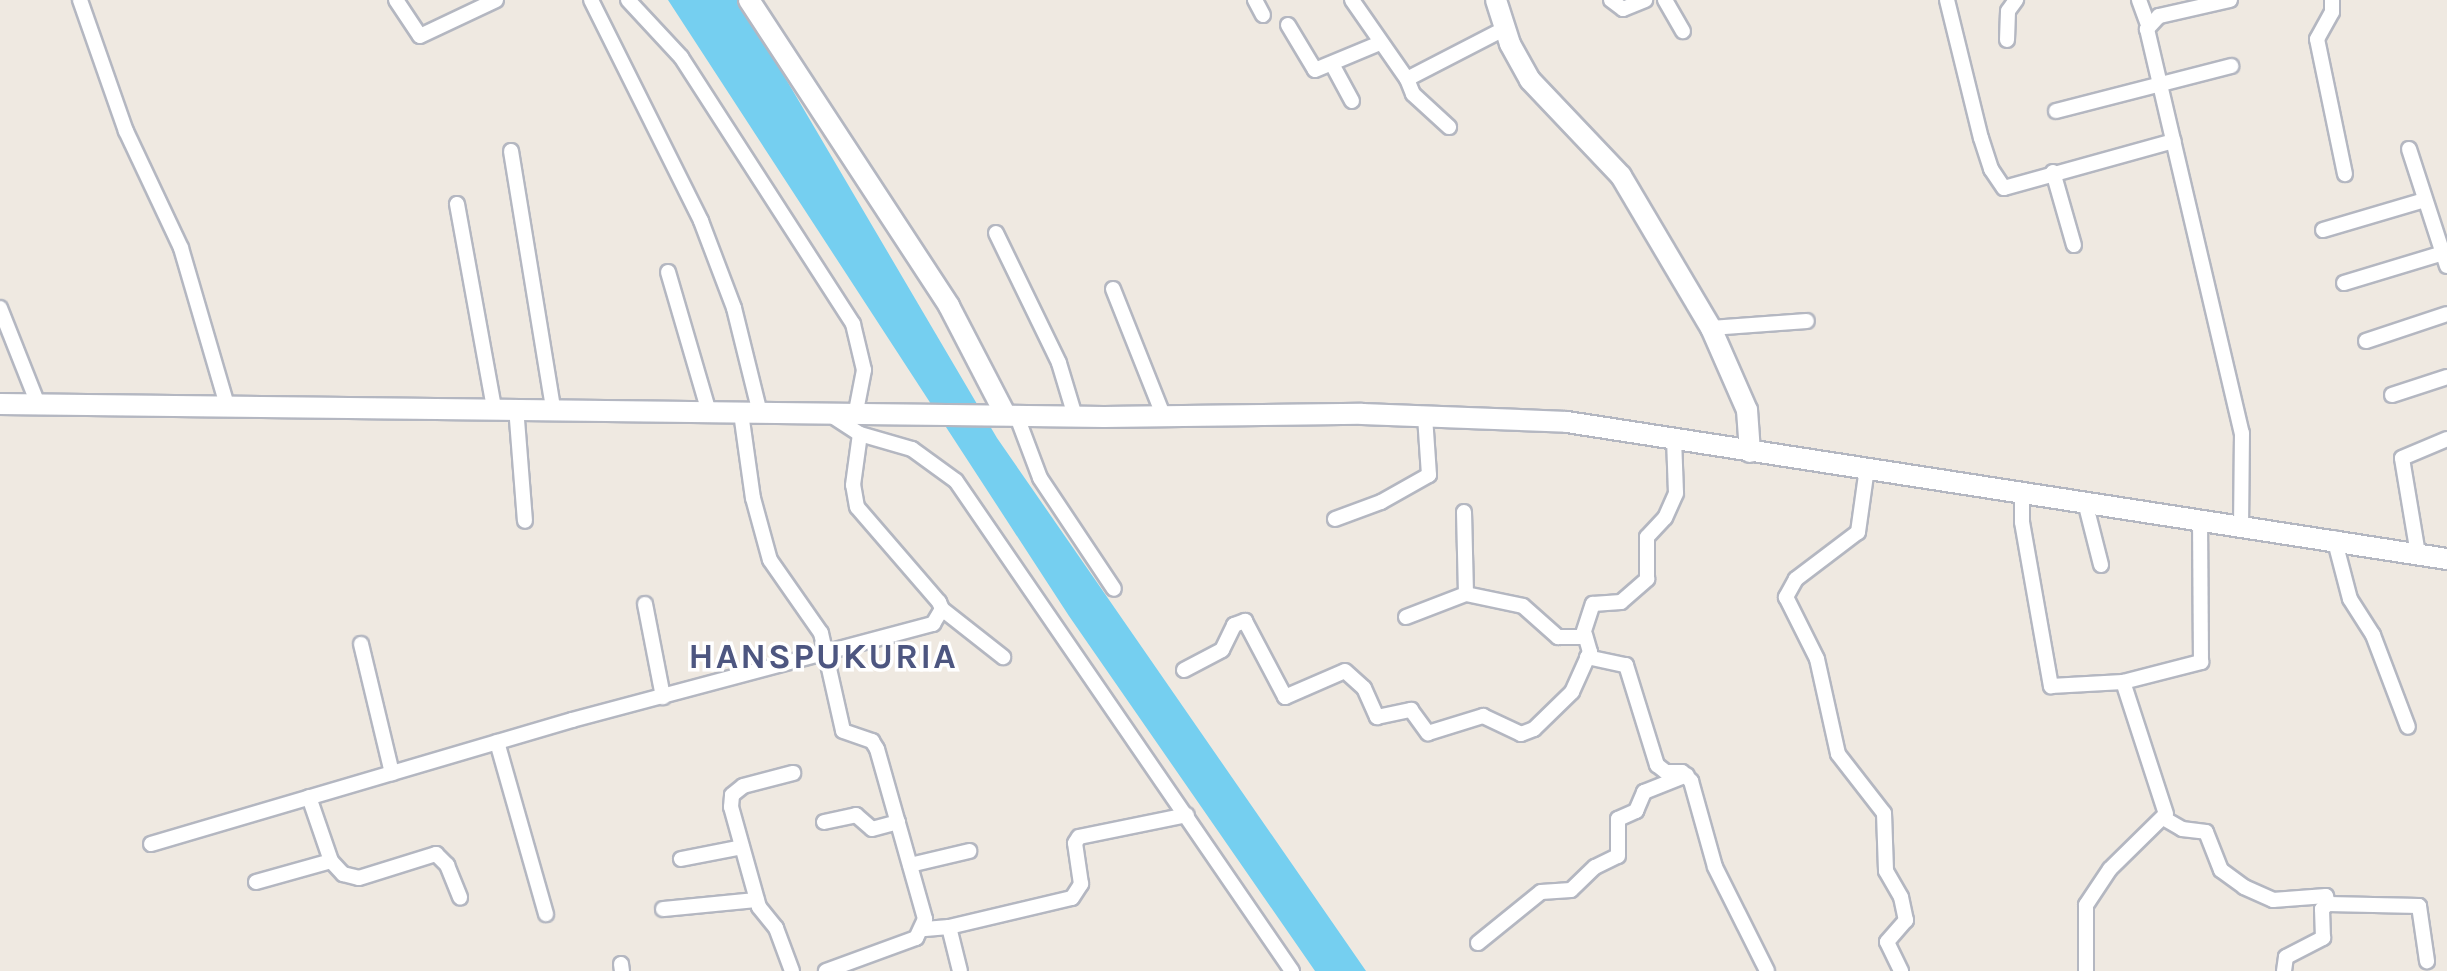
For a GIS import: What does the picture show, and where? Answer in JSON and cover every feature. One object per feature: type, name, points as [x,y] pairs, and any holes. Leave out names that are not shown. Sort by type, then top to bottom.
[{"type":"main road","points":[[749,0],[949,306],[1005,414]]},
{"type":"main road","points":[[1496,0],[1504,29],[1543,98],[1621,176],[1711,328],[1747,410],[1750,452]]},
{"type":"main road","points":[[0,404],[516,407],[1164,417],[1425,416],[1567,422],[2022,494],[2334,538],[2447,559]]},
{"type":"street","points":[[80,0],[126,131],[181,248],[227,405]]},
{"type":"street","points":[[396,0],[420,36],[496,0]]},
{"type":"street","points":[[591,0],[701,221],[734,308],[750,413],[753,498],[770,560],[814,619],[827,652],[839,722],[849,736],[865,738],[877,749],[925,929]]},
{"type":"street","points":[[628,0],[681,57],[853,324],[864,370],[856,411]]},
{"type":"street","points":[[1255,0],[1263,15]]},
{"type":"street","points":[[1352,0],[1407,79],[1413,94],[1449,127]]},
{"type":"street","points":[[1611,0],[1623,9],[1645,0]]},
{"type":"street","points":[[1665,0],[1683,31]]},
{"type":"street","points":[[1947,0],[1997,183],[2009,187],[2053,172],[2174,141]]},
{"type":"street","points":[[2007,40],[2008,11],[2016,0]]},
{"type":"street","points":[[2139,0],[2148,25],[2159,84],[2242,433],[2241,524]]},
{"type":"street","points":[[2148,25],[2159,16],[2230,0]]},
{"type":"street","points":[[2332,0],[2332,12],[2317,39],[2345,174]]},
{"type":"street","points":[[1288,25],[1309,66],[1319,70],[1380,43]]},
{"type":"street","points":[[1407,79],[1504,29]]},
{"type":"street","points":[[1332,64],[1352,101]]},
{"type":"street","points":[[2056,111],[2231,66]]},
{"type":"street","points":[[2344,283],[2445,257],[2409,149]]},
{"type":"street","points":[[511,151],[553,408]]},
{"type":"street","points":[[2053,172],[2074,245]]},
{"type":"street","points":[[2323,230],[2425,200]]},
{"type":"street","points":[[457,204],[494,407]]},
{"type":"street","points":[[996,233],[1059,363],[1075,416]]},
{"type":"street","points":[[668,272],[709,412]]},
{"type":"street","points":[[1113,289],[1164,417]]},
{"type":"street","points":[[0,308],[38,404]]},
{"type":"street","points":[[2366,341],[2447,314]]},
{"type":"street","points":[[1711,328],[1807,321]]},
{"type":"street","points":[[2392,395],[2447,377]]},
{"type":"street","points":[[516,407],[525,521]]},
{"type":"street","points":[[826,412],[860,434],[912,449],[956,481],[1292,971]]},
{"type":"street","points":[[1005,414],[1040,478],[1114,589]]},
{"type":"street","points":[[1335,519],[1381,502],[1429,475],[1425,416]]},
{"type":"street","points":[[860,434],[853,485],[857,507],[942,609],[1003,657]]},
{"type":"street","points":[[1184,670],[1222,650],[1234,625],[1245,621],[1254,629],[1285,697],[1345,671],[1364,688],[1377,717],[1411,710],[1428,733],[1483,716],[1521,734],[1534,729],[1568,697],[1587,657],[1585,635],[1593,604],[1621,602],[1647,579],[1647,537],[1665,518],[1676,493],[1674,439]]},
{"type":"street","points":[[2418,554],[2402,458],[2447,439]]},
{"type":"street","points":[[1867,468],[1858,532],[1796,579],[1786,597],[1817,659],[1838,754],[1884,813],[1886,871],[1901,897],[1906,920],[1887,942],[1901,971]]},
{"type":"street","points":[[2022,494],[2022,522],[2051,686],[2123,682],[2201,662],[2200,518]]},
{"type":"street","points":[[2085,502],[2101,565]]},
{"type":"street","points":[[1464,512],[1466,594]]},
{"type":"street","points":[[2334,538],[2350,599],[2373,635],[2408,727]]},
{"type":"street","points":[[1406,617],[1466,594],[1529,608],[1558,637],[1585,635]]},
{"type":"street","points":[[645,604],[663,697]]},
{"type":"street","points":[[151,844],[497,742],[923,628],[940,617],[942,609]]},
{"type":"street","points":[[361,644],[392,773]]},
{"type":"street","points":[[1587,657],[1626,665],[1657,765],[1687,775]]},
{"type":"street","points":[[2123,682],[2162,790],[2165,819]]},
{"type":"street","points":[[497,742],[546,914]]},
{"type":"street","points":[[792,971],[776,928],[757,900],[732,795],[746,785],[793,773]]},
{"type":"street","points":[[1478,943],[1541,892],[1571,890],[1595,867],[1618,856],[1618,819],[1636,811],[1644,792],[1687,775]]},
{"type":"street","points":[[1687,775],[1715,867],[1767,971]]},
{"type":"street","points":[[309,797],[331,861],[351,879],[436,854],[447,865],[460,897]]},
{"type":"street","points":[[824,822],[852,815],[868,829],[898,822]]},
{"type":"street","points":[[826,971],[916,938],[925,929],[949,927],[1072,898],[1081,884],[1075,843],[1079,837],[1187,815]]},
{"type":"street","points":[[2165,819],[2182,829],[2206,832],[2221,870],[2244,887],[2273,900],[2326,896],[2328,904]]},
{"type":"street","points":[[2086,971],[2086,905],[2110,869],[2165,819]]},
{"type":"street","points":[[681,859],[742,847]]},
{"type":"street","points":[[910,865],[969,851]]},
{"type":"street","points":[[256,882],[331,861]]},
{"type":"street","points":[[663,909],[757,900]]},
{"type":"street","points":[[2284,971],[2286,957],[2323,938],[2322,909],[2328,904],[2419,906],[2427,961]]},
{"type":"street","points":[[949,927],[960,971]]},
{"type":"water","points":[[668,0],[739,0],[997,438],[1366,971],[1315,971],[1069,616]]},
{"type":"district","name":"HANSPUKURIA","points":[[823,657]]}]
